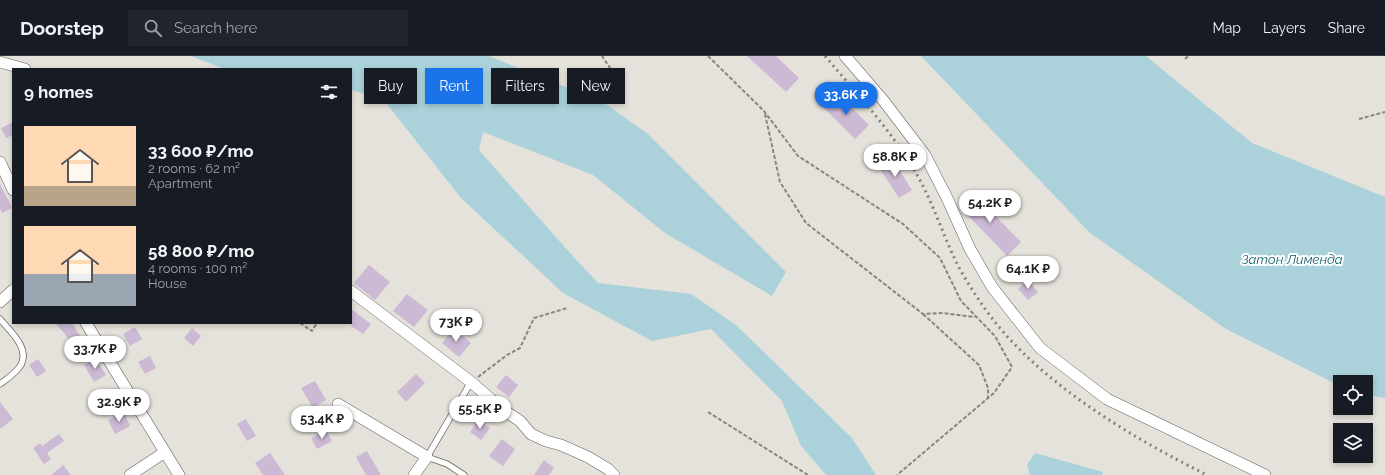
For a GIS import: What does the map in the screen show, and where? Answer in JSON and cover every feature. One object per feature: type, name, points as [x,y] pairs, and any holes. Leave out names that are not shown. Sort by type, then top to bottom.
[{"type":"street","points":[[845,56],[883,100],[925,155],[947,198],[970,249],[992,287],[1040,348],[1107,399],[1265,475]]},
{"type":"street","points":[[0,62],[21,68]]},
{"type":"street","points":[[0,162],[12,188]]},
{"type":"street","points":[[0,302],[12,291]]},
{"type":"street","points":[[352,292],[471,382],[502,409],[520,421],[531,434],[588,457],[614,475]]},
{"type":"street","points":[[87,324],[179,475]]},
{"type":"street","points":[[338,404],[427,457],[414,475]]},
{"type":"street","points":[[130,475],[165,452]]},
{"type":"lane","points":[[0,319],[22,346],[23,356],[18,369],[0,384]]},
{"type":"lane","points":[[464,475],[447,464],[427,457],[471,382]]},
{"type":"path","points":[[602,56],[610,68]]},
{"type":"path","points":[[708,56],[764,111],[798,156],[902,224],[940,258],[961,301],[995,336],[1012,367],[994,393],[897,475]]},
{"type":"path","points":[[1185,59],[1188,56]]},
{"type":"path","points":[[764,111],[780,182],[806,223],[923,314],[979,365],[988,388],[988,398]]},
{"type":"path","points":[[1359,119],[1385,112]]},
{"type":"path","points":[[471,382],[507,355],[520,348],[534,318],[567,308]]},
{"type":"path","points":[[923,314],[977,317]]},
{"type":"path","points":[[302,324],[312,331],[316,324]]},
{"type":"path","points":[[708,412],[808,475]]},
{"type":"water","points":[[191,56],[489,56],[519,68],[491,68],[491,104],[559,104],[559,84],[567,87],[567,104],[606,104],[648,134],[786,272],[772,296],[665,233],[593,175],[483,132],[479,150],[598,283],[691,294],[736,325],[852,438],[876,475],[826,475],[801,446],[782,401],[711,329],[652,341],[563,293],[461,198],[387,104],[417,104],[417,68],[364,68],[364,94],[352,90],[352,68],[221,68]]},
{"type":"water","name":"Затон Лименда","points":[[921,56],[1146,56],[1252,143],[1385,197],[1385,398],[1373,396],[1373,375],[1333,375],[1333,382],[1226,329],[1090,233]]},
{"type":"water","points":[[1035,453],[1103,472],[1102,475],[1030,475],[1027,465]]},
{"type":"building","points":[[747,56],[776,56],[799,78],[786,92]]},
{"type":"building","points":[[837,93],[869,125],[855,139],[823,107]]},
{"type":"building","points":[[12,122],[12,135],[6,138],[1,128]]},
{"type":"building","points":[[891,157],[912,190],[899,198],[878,166]]},
{"type":"building","points":[[0,184],[12,208],[2,213],[0,209]]},
{"type":"building","points":[[973,193],[1021,242],[1007,256],[959,206]]},
{"type":"building","points":[[369,265],[390,282],[375,300],[354,283]]},
{"type":"building","points":[[1028,280],[1038,292],[1028,300],[1018,289]]},
{"type":"building","points":[[407,294],[428,310],[414,327],[393,311]]},
{"type":"building","points":[[352,310],[371,324],[363,334],[351,326]]},
{"type":"building","points":[[56,324],[73,324],[86,345],[76,352],[65,334]]},
{"type":"building","points":[[135,327],[142,339],[130,346],[123,334]]},
{"type":"building","points":[[192,328],[201,336],[193,346],[184,338]]},
{"type":"building","points":[[454,328],[471,343],[459,357],[442,343]]},
{"type":"building","points":[[150,356],[156,368],[145,374],[138,362]]},
{"type":"building","points":[[96,358],[106,375],[94,382],[84,365]]},
{"type":"building","points":[[38,359],[46,371],[37,377],[29,365]]},
{"type":"building","points":[[416,374],[425,383],[406,402],[397,392]]},
{"type":"building","points":[[506,375],[518,385],[509,397],[496,387]]},
{"type":"building","points":[[315,381],[326,400],[313,408],[301,388]]},
{"type":"building","points":[[0,402],[13,419],[0,429]]},
{"type":"building","points":[[124,412],[130,426],[115,434],[108,420]]},
{"type":"building","points":[[246,419],[256,436],[247,441],[237,424]]},
{"type":"building","points":[[478,420],[490,428],[481,440],[470,432]]},
{"type":"building","points":[[326,430],[332,441],[317,449],[311,438]]},
{"type":"building","points":[[59,434],[64,441],[47,453],[51,459],[44,464],[33,448],[40,443],[42,446]]},
{"type":"building","points":[[502,439],[515,449],[503,466],[489,456]]},
{"type":"building","points":[[367,451],[381,475],[366,475],[356,457]]},
{"type":"building","points":[[270,453],[285,475],[263,475],[255,463]]},
{"type":"building","points":[[544,460],[554,468],[549,475],[534,475]]},
{"type":"building","points":[[63,465],[71,475],[51,475]]},
{"type":"railway","points":[[825,56],[873,113],[906,157],[926,193],[961,271],[979,300],[1000,328],[1024,354],[1052,379],[1082,401],[1145,442],[1207,475]]}]
